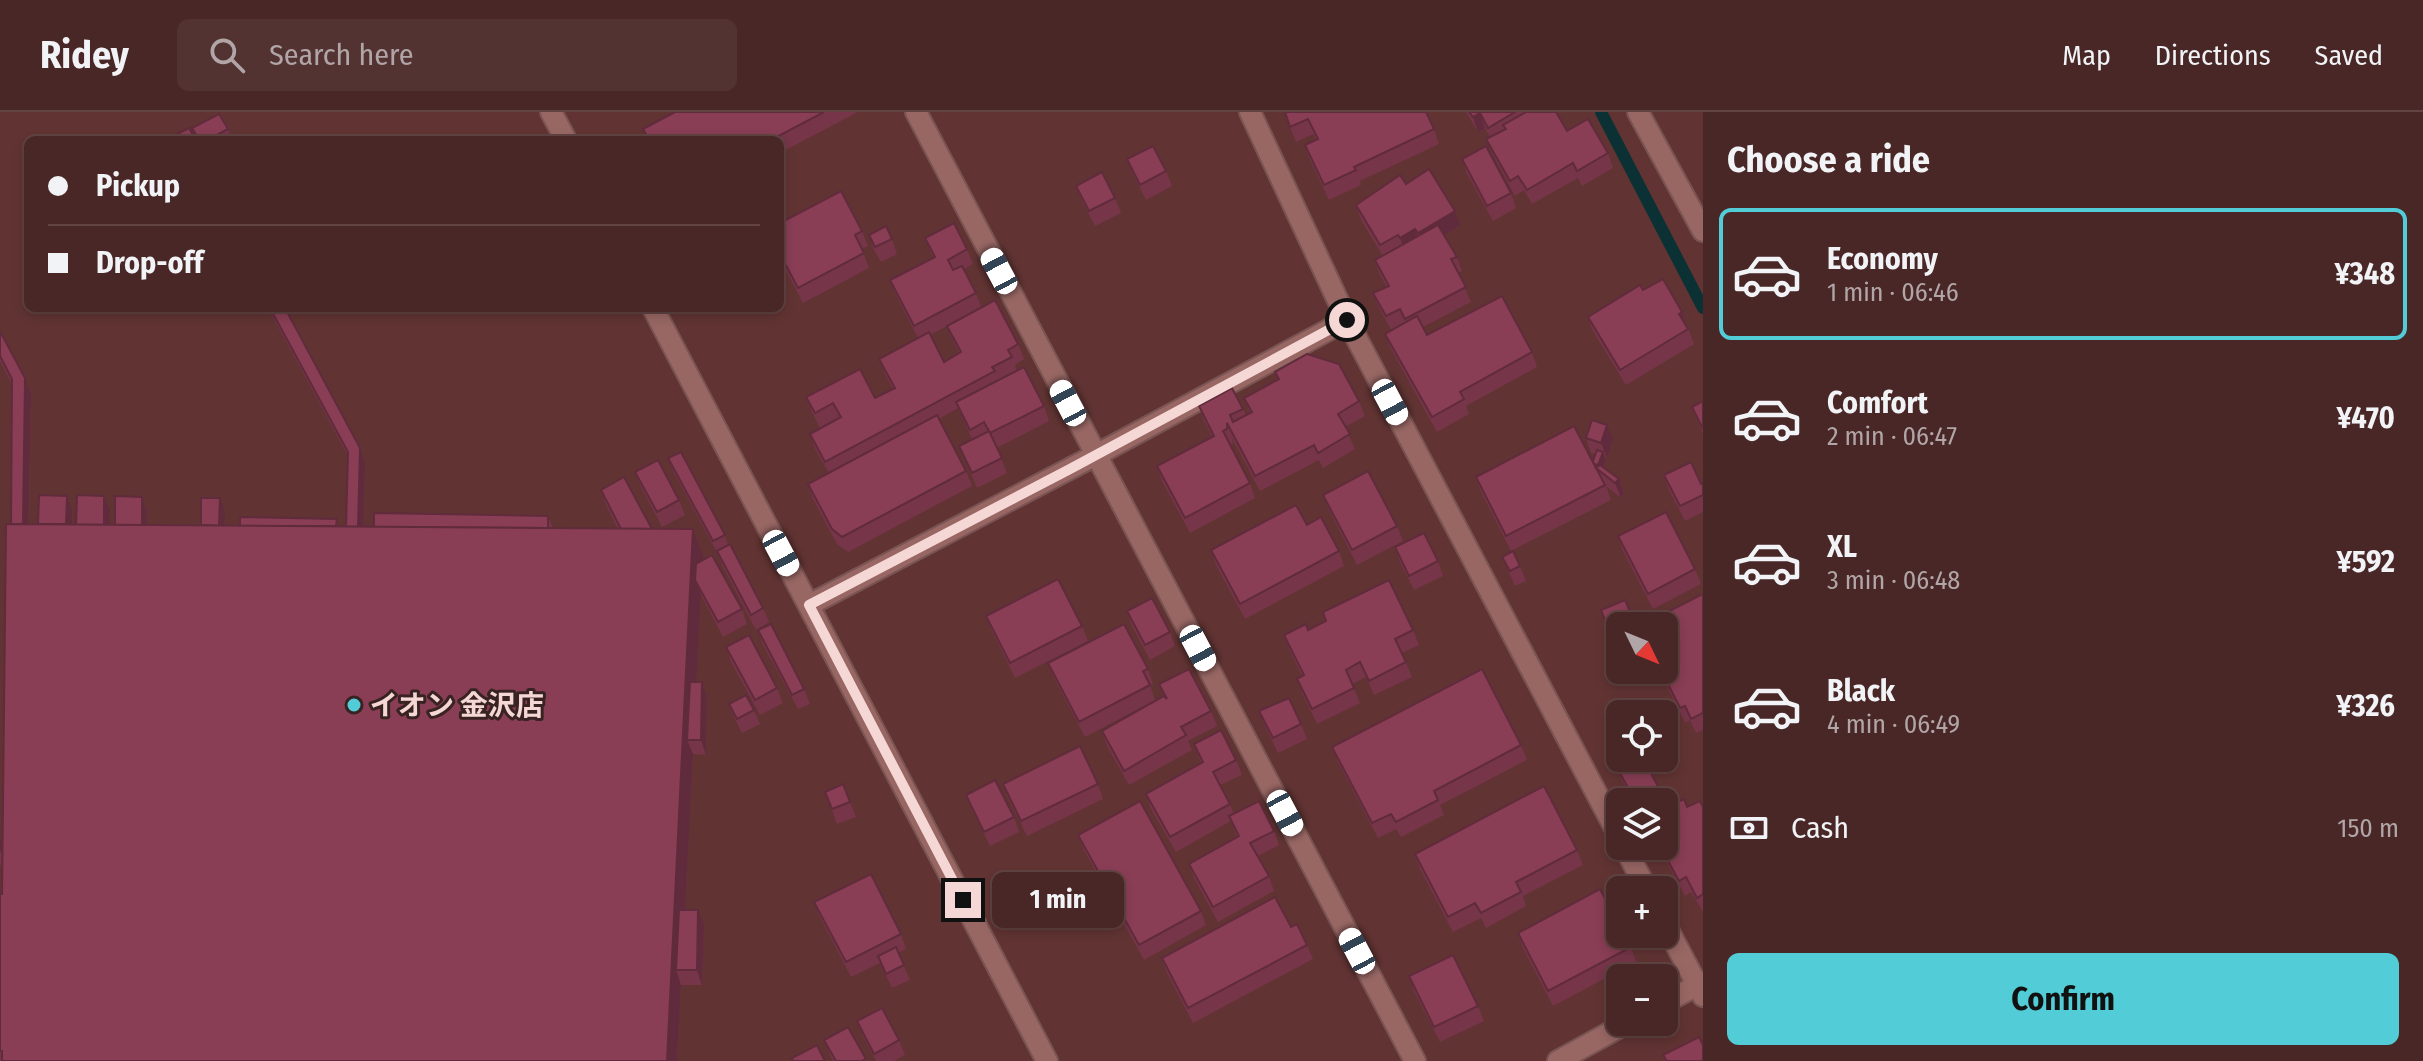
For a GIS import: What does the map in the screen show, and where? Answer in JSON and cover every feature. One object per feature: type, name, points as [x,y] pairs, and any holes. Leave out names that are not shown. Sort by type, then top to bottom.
[{"type":"street","points":[[551,112],[564,136]]},
{"type":"street","points":[[916,112],[1415,1061]]},
{"type":"street","points":[[1250,112],[1347,320],[1606,811]]},
{"type":"street","points":[[1638,112],[1703,231]]},
{"type":"street","points":[[655,312],[1047,1061]]},
{"type":"street","points":[[809,605],[1347,320]]},
{"type":"street","points":[[1678,947],[1701,988],[1678,997]]},
{"type":"street","points":[[1558,1061],[1606,1035]]},
{"type":"building","points":[[675,112],[824,112],[779,136],[647,136],[643,129]]},
{"type":"building","points":[[1285,112],[1426,112],[1434,129],[1354,167],[1356,170],[1324,185],[1305,145],[1318,139],[1308,119],[1290,127]]},
{"type":"building","points":[[1469,112],[1515,112],[1488,128],[1480,113],[1473,117]]},
{"type":"building","points":[[1526,112],[1556,112],[1567,131],[1588,119],[1608,153],[1577,171],[1573,163],[1527,190],[1518,176],[1510,181],[1486,139],[1506,129],[1503,125]]},
{"type":"building","points":[[219,114],[228,129],[215,136],[197,136],[192,128]]},
{"type":"building","points":[[189,128],[194,136],[178,136]]},
{"type":"building","points":[[1153,146],[1166,171],[1140,185],[1127,159]]},
{"type":"building","points":[[1486,146],[1511,193],[1487,206],[1462,159]]},
{"type":"building","points":[[1429,169],[1455,211],[1418,233],[1415,229],[1380,245],[1356,205],[1400,175],[1406,184]]},
{"type":"building","points":[[1102,172],[1115,198],[1089,211],[1076,186]]},
{"type":"building","points":[[841,191],[862,231],[855,235],[864,253],[798,288],[784,262],[784,221]]},
{"type":"building","points":[[954,223],[967,249],[948,260],[953,270],[962,266],[976,293],[914,326],[890,280],[935,257],[925,238]]},
{"type":"building","points":[[1438,225],[1457,257],[1451,259],[1466,287],[1405,319],[1400,309],[1386,316],[1373,293],[1389,286],[1375,260]]},
{"type":"building","points":[[886,226],[892,239],[875,247],[869,235]]},
{"type":"building","points":[[1663,279],[1688,329],[1620,370],[1588,317],[1640,285],[1643,290]]},
{"type":"building","points":[[1502,296],[1532,352],[1460,392],[1464,399],[1432,417],[1385,334],[1417,316],[1427,335]]},
{"type":"building","points":[[995,300],[1018,344],[1008,350],[1012,357],[992,367],[995,371],[825,462],[810,434],[841,417],[833,403],[815,413],[806,397],[860,369],[875,398],[895,388],[879,359],[929,332],[944,362],[961,352],[947,326]]},
{"type":"building","points":[[272,312],[287,312],[360,448],[358,527],[346,527],[348,452]]},
{"type":"building","points":[[0,331],[25,378],[23,524],[11,524],[12,379],[0,356]]},
{"type":"building","points":[[1307,354],[1339,364],[1359,401],[1338,414],[1350,434],[1318,453],[1314,445],[1255,476],[1227,423],[1227,429],[1223,431],[1250,483],[1185,518],[1157,466],[1214,436],[1199,406],[1232,388],[1243,409],[1230,415],[1233,422],[1252,412],[1244,398],[1279,379],[1275,372]]},
{"type":"building","points":[[1024,367],[1044,406],[990,433],[984,422],[970,430],[956,402]]},
{"type":"building","points":[[1703,401],[1703,429],[1692,407]]},
{"type":"building","points":[[937,415],[966,471],[842,537],[832,529],[808,484]]},
{"type":"building","points":[[1592,420],[1607,425],[1601,443],[1586,438]]},
{"type":"building","points":[[1574,426],[1605,485],[1506,536],[1476,477]]},
{"type":"building","points":[[989,431],[1002,458],[972,473],[959,446]]},
{"type":"building","points":[[1597,450],[1603,452],[1598,465],[1593,461]]},
{"type":"building","points":[[681,452],[725,535],[713,541],[668,458]]},
{"type":"building","points":[[658,460],[679,500],[657,512],[635,472]]},
{"type":"building","points":[[1691,462],[1703,483],[1703,495],[1680,506],[1664,475]]},
{"type":"building","points":[[1600,465],[1619,479],[1615,483],[1596,468]]},
{"type":"building","points":[[1368,471],[1397,526],[1352,550],[1323,495]]},
{"type":"building","points":[[624,477],[652,529],[621,529],[601,490]]},
{"type":"building","points":[[39,495],[67,496],[66,524],[38,524]]},
{"type":"building","points":[[77,495],[104,496],[104,525],[76,525]]},
{"type":"building","points":[[115,496],[142,497],[142,525],[115,525]]},
{"type":"building","points":[[201,498],[220,498],[219,526],[201,525]]},
{"type":"building","points":[[1296,505],[1307,525],[1321,517],[1339,551],[1240,604],[1211,550]]},
{"type":"building","points":[[1666,512],[1695,569],[1648,594],[1618,536]]},
{"type":"building","points":[[374,513],[548,516],[548,528],[374,527]]},
{"type":"building","points":[[240,517],[337,519],[336,526],[240,526]]},
{"type":"building","name":"イオン 金沢店","points":[[6,524],[693,529],[667,1061],[2,1061],[0,894]]},
{"type":"building","points":[[1424,533],[1438,561],[1409,576],[1395,547]]},
{"type":"building","points":[[730,544],[763,608],[751,615],[717,551]]},
{"type":"building","points":[[1513,551],[1520,566],[1510,571],[1502,557]]},
{"type":"building","points":[[712,555],[742,609],[718,622],[695,580],[696,564]]},
{"type":"building","points":[[1058,579],[1082,626],[1010,663],[986,616]]},
{"type":"building","points":[[1389,580],[1413,630],[1395,639],[1406,662],[1369,681],[1360,662],[1346,670],[1354,688],[1312,709],[1297,679],[1304,675],[1284,635],[1306,624],[1308,630],[1326,621],[1323,612]]},
{"type":"building","points":[[1703,594],[1703,713],[1691,719],[1685,706],[1680,708],[1668,684],[1678,684],[1678,612],[1668,612]]},
{"type":"building","points":[[1152,598],[1170,632],[1145,645],[1127,611]]},
{"type":"building","points":[[1625,600],[1630,612],[1606,612],[1606,622],[1601,610]]},
{"type":"building","points":[[771,624],[804,689],[792,695],[758,630]]},
{"type":"building","points":[[1124,624],[1148,669],[1143,671],[1150,685],[1079,722],[1048,663]]},
{"type":"building","points":[[749,635],[777,688],[755,700],[726,647]]},
{"type":"building","points":[[1189,669],[1211,711],[1181,727],[1186,735],[1124,771],[1102,731],[1164,696],[1167,699],[1159,684]]},
{"type":"building","points":[[1482,669],[1521,745],[1434,791],[1438,800],[1396,822],[1391,814],[1372,823],[1332,747]]},
{"type":"building","points":[[690,682],[702,682],[701,740],[687,740]]},
{"type":"building","points":[[746,695],[754,710],[737,719],[729,704]]},
{"type":"building","points":[[1289,698],[1301,724],[1273,738],[1259,711]]},
{"type":"building","points":[[1221,730],[1236,760],[1213,772],[1230,804],[1170,837],[1146,794],[1203,762],[1194,744]]},
{"type":"building","points":[[1080,746],[1098,784],[1021,821],[1003,784]]},
{"type":"building","points":[[1619,772],[1650,772],[1659,788],[1628,788]]},
{"type":"building","points":[[995,780],[1014,817],[984,832],[966,795]]},
{"type":"building","points":[[843,784],[850,802],[832,809],[825,792]]},
{"type":"building","points":[[1544,786],[1577,850],[1516,882],[1521,892],[1481,913],[1475,903],[1448,917],[1415,854]]},
{"type":"building","points":[[1684,799],[1687,807],[1700,801],[1703,807],[1703,894],[1697,898],[1686,877],[1679,881],[1668,860],[1678,860],[1678,802]]},
{"type":"building","points":[[1140,801],[1201,911],[1139,945],[1078,835]]},
{"type":"building","points":[[1259,801],[1274,831],[1250,843],[1269,876],[1213,907],[1189,864],[1239,836],[1229,816]]},
{"type":"building","points":[[871,874],[901,934],[846,962],[814,902]]},
{"type":"building","points":[[1600,889],[1606,900],[1606,948],[1629,948],[1548,991],[1518,933]]},
{"type":"building","points":[[1275,897],[1291,927],[1297,924],[1307,945],[1188,1008],[1162,958]]},
{"type":"building","points":[[679,910],[698,910],[697,970],[676,970]]},
{"type":"building","points":[[896,947],[904,965],[886,974],[878,956]]},
{"type":"building","points":[[1453,955],[1478,1006],[1434,1027],[1409,976]]},
{"type":"building","points":[[882,1008],[899,1040],[874,1054],[857,1021]]},
{"type":"building","points":[[848,1027],[866,1059],[862,1061],[836,1061],[824,1040]]},
{"type":"building","points":[[1699,1037],[1703,1045],[1703,1061],[1667,1061],[1663,1055]]},
{"type":"building","points":[[817,1045],[825,1061],[793,1061],[792,1058]]},
{"type":"waterway","points":[[1601,112],[1703,308]]},
{"type":"place","name":"イオン 金沢店","points":[[354,705]]},
{"type":"route","points":[[963,900],[809,605],[1347,320]]}]
